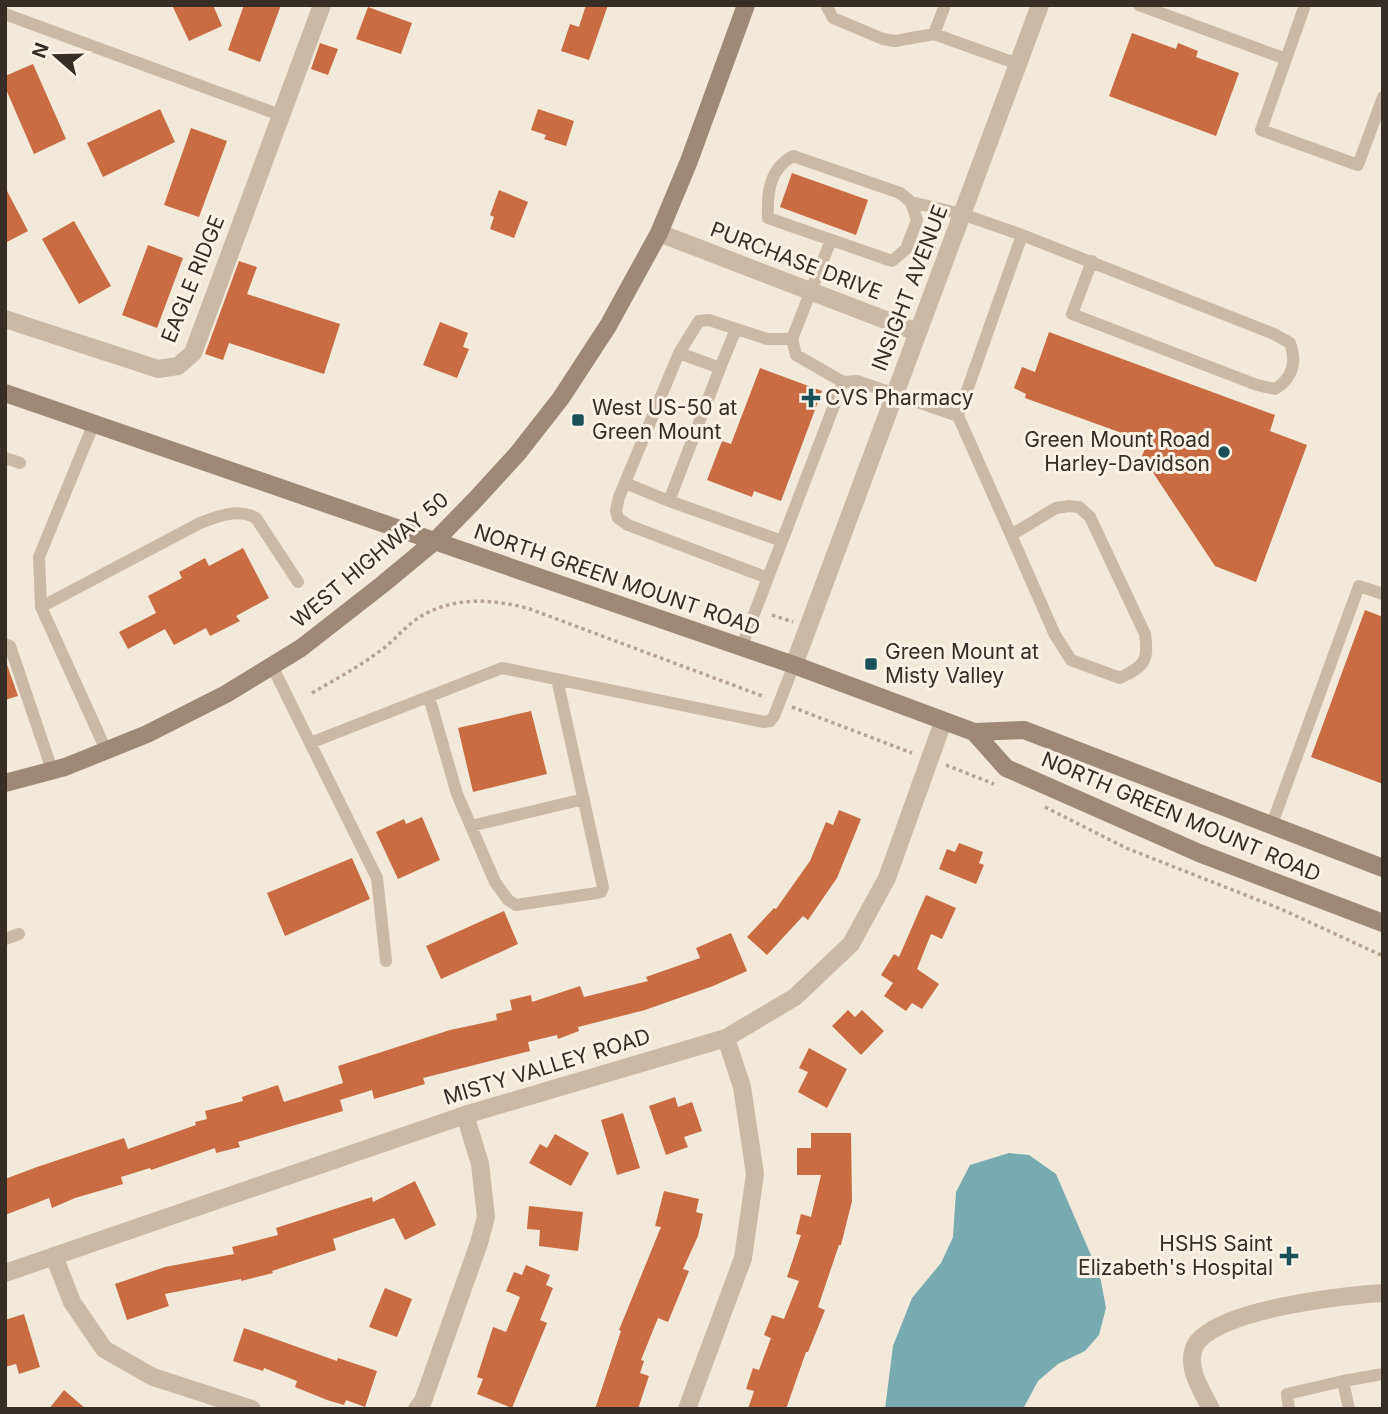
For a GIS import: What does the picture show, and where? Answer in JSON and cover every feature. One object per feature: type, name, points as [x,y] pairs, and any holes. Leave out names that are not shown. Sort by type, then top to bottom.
[{"type":"street","name":"EAGLE RIDGE","points":[[5,318],[158,369],[178,366],[193,353],[322,5]]},
{"type":"street","name":"WEST HIGHWAY 50","points":[[5,783],[52,770],[147,734],[226,694],[301,648],[436,540],[518,453],[561,398],[608,326],[659,233],[689,161],[746,5]]},
{"type":"street","name":"INSIGHT AVENUE","points":[[794,665],[1041,5]]},
{"type":"street","name":"PURCHASE DRIVE","points":[[659,233],[917,332]]},
{"type":"street","name":"NORTH GREEN MOUNT ROAD","points":[[5,393],[794,665],[943,722],[974,732],[1024,730],[1383,867]]},
{"type":"street","name":"MISTY VALLEY ROAD","points":[[5,1273],[466,1115],[726,1038],[795,998],[851,944],[887,878],[943,722]]},
{"type":"street","name":"NORTH GREEN MOUNT ROAD","points":[[974,732],[1006,768],[1199,853],[1383,923]]},
{"type":"street","points":[[687,1409],[743,1258],[755,1174],[742,1087],[726,1038]]},
{"type":"street","points":[[417,1409],[428,1388],[486,1217],[480,1164],[466,1115]]},
{"type":"street","points":[[54,1256],[72,1302],[104,1349],[153,1377],[252,1409]]},
{"type":"street","points":[[1211,1409],[1192,1367],[1195,1345],[1212,1329],[1233,1320],[1315,1299],[1380,1291]]},
{"type":"lane","points":[[826,5],[833,18],[883,39],[895,41],[934,34],[1018,64]]},
{"type":"lane","points":[[934,34],[945,5]]},
{"type":"lane","points":[[1139,5],[1286,59]]},
{"type":"lane","points":[[1306,5],[1261,130],[1358,165],[1383,97]]},
{"type":"lane","points":[[5,14],[280,115]]},
{"type":"lane","points":[[911,202],[918,220],[906,249],[892,261],[768,218],[767,191],[785,161],[793,156],[900,193],[911,202],[962,214],[1022,235],[1092,261],[1290,343],[1294,353],[1294,366],[1285,383],[1275,389],[1257,385],[1072,314],[1092,261]]},
{"type":"lane","points":[[1011,535],[1056,508],[1079,507],[1090,517],[1145,634],[1148,654],[1139,667],[1120,678],[1071,660],[1055,635],[958,416],[1022,235]]},
{"type":"lane","points":[[831,240],[792,339],[796,355],[843,382],[857,381],[958,416]]},
{"type":"lane","points":[[768,578],[628,525],[618,518],[616,510],[680,353],[699,321],[709,320],[767,339],[792,339]]},
{"type":"lane","points":[[669,501],[736,329]]},
{"type":"lane","points":[[680,353],[720,368]]},
{"type":"lane","points":[[741,648],[843,382]]},
{"type":"lane","points":[[94,423],[39,557],[41,607],[106,750]]},
{"type":"lane","points":[[5,457],[20,463]]},
{"type":"lane","points":[[625,483],[782,541]]},
{"type":"lane","points":[[41,607],[200,523],[220,516],[246,513],[256,518],[298,582]]},
{"type":"lane","points":[[1272,824],[1359,586],[1383,594]]},
{"type":"lane","points":[[5,644],[10,646],[52,770]]},
{"type":"lane","points":[[310,743],[502,668],[764,722],[770,721],[774,716],[794,665]]},
{"type":"lane","points":[[272,666],[377,878],[386,961]]},
{"type":"lane","points":[[429,697],[457,794],[495,882],[516,905],[601,892],[603,887],[557,680]]},
{"type":"lane","points":[[471,826],[584,799]]},
{"type":"lane","points":[[5,939],[19,934]]},
{"type":"lane","points":[[1289,1409],[1287,1394],[1383,1374]]},
{"type":"lane","points":[[1343,1381],[1349,1409]]},
{"type":"path","points":[[312,693],[376,654],[425,615],[451,605],[482,600]]},
{"type":"path","points":[[772,615],[798,623]]},
{"type":"water","points":[[1009,1153],[1029,1155],[1056,1174],[1100,1276],[1106,1308],[1099,1335],[1085,1351],[1058,1364],[1038,1381],[1023,1409],[885,1409],[893,1346],[912,1298],[941,1263],[953,1237],[956,1192],[970,1165]]},
{"type":"building","points":[[172,5],[213,5],[222,26],[189,41]]},
{"type":"building","points":[[244,5],[281,5],[260,62],[228,50]]},
{"type":"building","points":[[586,5],[608,5],[589,60],[561,51],[570,24],[579,27]]},
{"type":"building","points":[[368,7],[412,23],[401,54],[356,39]]},
{"type":"building","points":[[1132,33],[1176,49],[1178,43],[1198,51],[1196,57],[1239,73],[1216,136],[1109,96]]},
{"type":"building","points":[[320,43],[338,49],[328,75],[311,69]]},
{"type":"building","points":[[33,64],[66,139],[34,154],[5,87],[5,76]]},
{"type":"building","points":[[160,109],[175,142],[103,177],[87,143]]},
{"type":"building","points":[[538,109],[574,121],[566,146],[544,139],[546,135],[531,130]]},
{"type":"building","points":[[191,128],[227,141],[199,217],[164,205]]},
{"type":"building","points":[[792,173],[868,200],[856,235],[780,207]]},
{"type":"building","points":[[5,187],[28,231],[5,243]]},
{"type":"building","points":[[499,190],[528,202],[514,238],[490,229],[494,217],[490,215]]},
{"type":"building","points":[[74,221],[111,286],[79,304],[42,239]]},
{"type":"building","points":[[148,245],[183,258],[157,328],[122,315]]},
{"type":"building","points":[[239,261],[257,267],[247,294],[340,324],[324,374],[229,343],[223,360],[205,354]]},
{"type":"building","points":[[440,322],[468,333],[463,347],[469,349],[457,378],[423,365]]},
{"type":"building","name":"Green Mount Road Harley-Davidson","points":[[1049,332],[1275,415],[1270,431],[1307,445],[1256,582],[1215,566],[1142,456],[1146,446],[1130,436],[1025,398],[1026,394],[1014,388],[1022,367],[1035,372]]},
{"type":"building","points":[[760,368],[822,391],[781,501],[754,491],[752,497],[707,480],[722,441],[731,444]]},
{"type":"building","points":[[243,548],[269,598],[236,616],[240,621],[210,636],[206,628],[174,645],[165,629],[128,649],[119,632],[156,613],[148,596],[182,578],[179,572],[205,558],[209,566]]},
{"type":"building","points":[[1365,610],[1383,617],[1383,784],[1311,757]]},
{"type":"building","points":[[5,659],[18,696],[5,700]]},
{"type":"building","points":[[531,711],[547,774],[473,792],[458,728]]},
{"type":"building","points":[[839,810],[861,819],[837,878],[808,920],[803,916],[767,955],[747,937],[774,908],[776,909],[810,861],[826,822],[833,825]]},
{"type":"building","points":[[422,817],[440,860],[398,879],[376,832],[404,819],[406,824]]},
{"type":"building","points":[[959,843],[983,852],[979,863],[984,865],[976,884],[939,869],[947,849],[955,852]]},
{"type":"building","points":[[352,858],[370,899],[285,936],[267,893]]},
{"type":"building","points":[[926,895],[956,908],[942,939],[931,934],[917,969],[939,984],[922,1009],[912,1003],[906,1011],[884,996],[893,983],[881,975],[894,954],[899,957]]},
{"type":"building","points":[[504,911],[518,944],[441,979],[426,946]]},
{"type":"building","points":[[731,933],[747,971],[713,986],[645,1010],[578,1027],[579,1031],[558,1039],[557,1035],[528,1042],[530,1051],[423,1078],[425,1084],[374,1099],[372,1090],[340,1100],[343,1111],[238,1142],[240,1147],[216,1153],[215,1148],[151,1170],[150,1168],[121,1177],[123,1184],[75,1198],[52,1208],[49,1198],[5,1215],[5,1179],[124,1138],[128,1149],[196,1125],[195,1122],[207,1119],[205,1111],[243,1101],[242,1097],[278,1085],[284,1102],[343,1083],[338,1066],[450,1030],[497,1020],[496,1014],[512,1010],[510,1000],[531,995],[532,1002],[580,986],[584,997],[648,981],[646,977],[700,958],[696,948]]},
{"type":"building","points":[[848,1010],[855,1017],[862,1010],[884,1031],[861,1055],[832,1026]]},
{"type":"building","points":[[809,1048],[847,1069],[827,1108],[798,1092],[808,1072],[799,1068]]},
{"type":"building","points":[[675,1097],[678,1107],[692,1102],[702,1131],[684,1137],[688,1147],[666,1155],[649,1106]]},
{"type":"building","points":[[623,1113],[640,1168],[617,1175],[601,1120]]},
{"type":"building","points":[[811,1133],[851,1133],[852,1201],[841,1245],[818,1307],[825,1310],[806,1352],[786,1409],[748,1409],[754,1391],[746,1389],[753,1368],[759,1370],[771,1338],[764,1335],[772,1315],[784,1319],[799,1281],[787,1277],[801,1235],[796,1234],[801,1214],[811,1217],[821,1175],[797,1175],[797,1148],[811,1148]]},
{"type":"building","points":[[555,1134],[589,1153],[571,1186],[529,1163],[540,1144],[547,1148]]},
{"type":"building","points":[[415,1181],[436,1225],[405,1240],[394,1218],[333,1239],[336,1250],[272,1271],[273,1273],[165,1294],[169,1306],[127,1320],[115,1284],[165,1267],[234,1254],[232,1247],[278,1235],[276,1228],[372,1197],[373,1202]]},
{"type":"building","points":[[664,1191],[699,1199],[696,1212],[703,1214],[698,1236],[683,1269],[689,1271],[668,1322],[658,1318],[641,1360],[644,1361],[640,1373],[649,1376],[638,1409],[595,1409],[621,1331],[619,1330],[661,1227],[655,1226]]},
{"type":"building","points":[[529,1206],[583,1212],[578,1251],[539,1246],[540,1230],[527,1229]]},
{"type":"building","points":[[526,1265],[550,1275],[546,1285],[553,1288],[540,1320],[547,1323],[512,1408],[477,1394],[483,1379],[477,1377],[493,1327],[506,1332],[520,1297],[506,1291],[514,1272],[522,1275]]},
{"type":"building","points":[[385,1288],[412,1299],[397,1337],[369,1327]]},
{"type":"building","points":[[24,1314],[40,1367],[19,1374],[16,1364],[5,1367],[5,1320]]},
{"type":"building","points":[[244,1328],[337,1361],[338,1358],[377,1371],[365,1407],[346,1400],[344,1405],[327,1400],[295,1387],[297,1381],[264,1368],[263,1371],[233,1361]]},
{"type":"building","points":[[64,1390],[86,1409],[49,1409]]},
{"type":"place","name":"CVS Pharmacy","points":[[811,398]]},
{"type":"place","name":"West US-50 at Green Mount","points":[[578,420]]},
{"type":"place","name":"Green Mount Road Harley-Davidson","points":[[1224,452]]},
{"type":"place","name":"Green Mount at Misty Valley","points":[[871,664]]},
{"type":"place","name":"HSHS Saint Elizabeth's Hospital","points":[[1289,1256]]}]
